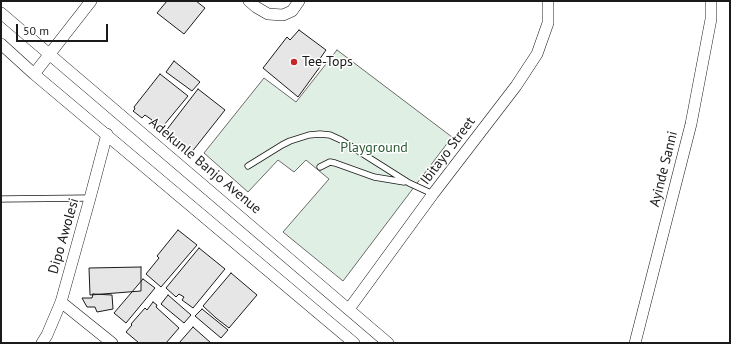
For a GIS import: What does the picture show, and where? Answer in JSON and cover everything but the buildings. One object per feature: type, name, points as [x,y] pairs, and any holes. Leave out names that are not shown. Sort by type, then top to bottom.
[{"type":"street","points":[[34,74],[92,1]]},
{"type":"street","points":[[249,1],[268,14],[283,15],[292,11],[300,1]]},
{"type":"street","name":"Ibitayo Street","points":[[349,309],[516,86],[537,54],[548,23],[548,1]]},
{"type":"street","name":"Ayinde Sanni","points":[[635,343],[691,124],[711,19],[711,1]]},
{"type":"street","name":"Adekunle Banjo Avenue","points":[[1,13],[388,343]]},
{"type":"street","points":[[1,44],[34,74],[354,343]]},
{"type":"street","name":"Dipo Awolesi","points":[[42,343],[61,302],[106,134]]},
{"type":"street","points":[[61,302],[112,343]]},
{"type":"lane","points":[[248,166],[290,141],[310,135],[330,135],[341,140],[409,183],[434,194]]},
{"type":"lane","points":[[320,167],[330,162],[374,177],[409,183]]},
{"type":"lane","points":[[1,199],[90,198]]},
{"type":"green space","name":"Playground","points":[[337,50],[452,137],[343,281],[283,232],[329,179],[306,160],[294,172],[278,160],[248,192],[204,153],[264,78],[296,102]]},
{"type":"place","name":"Tee-Tops","points":[[294,62]]}]
